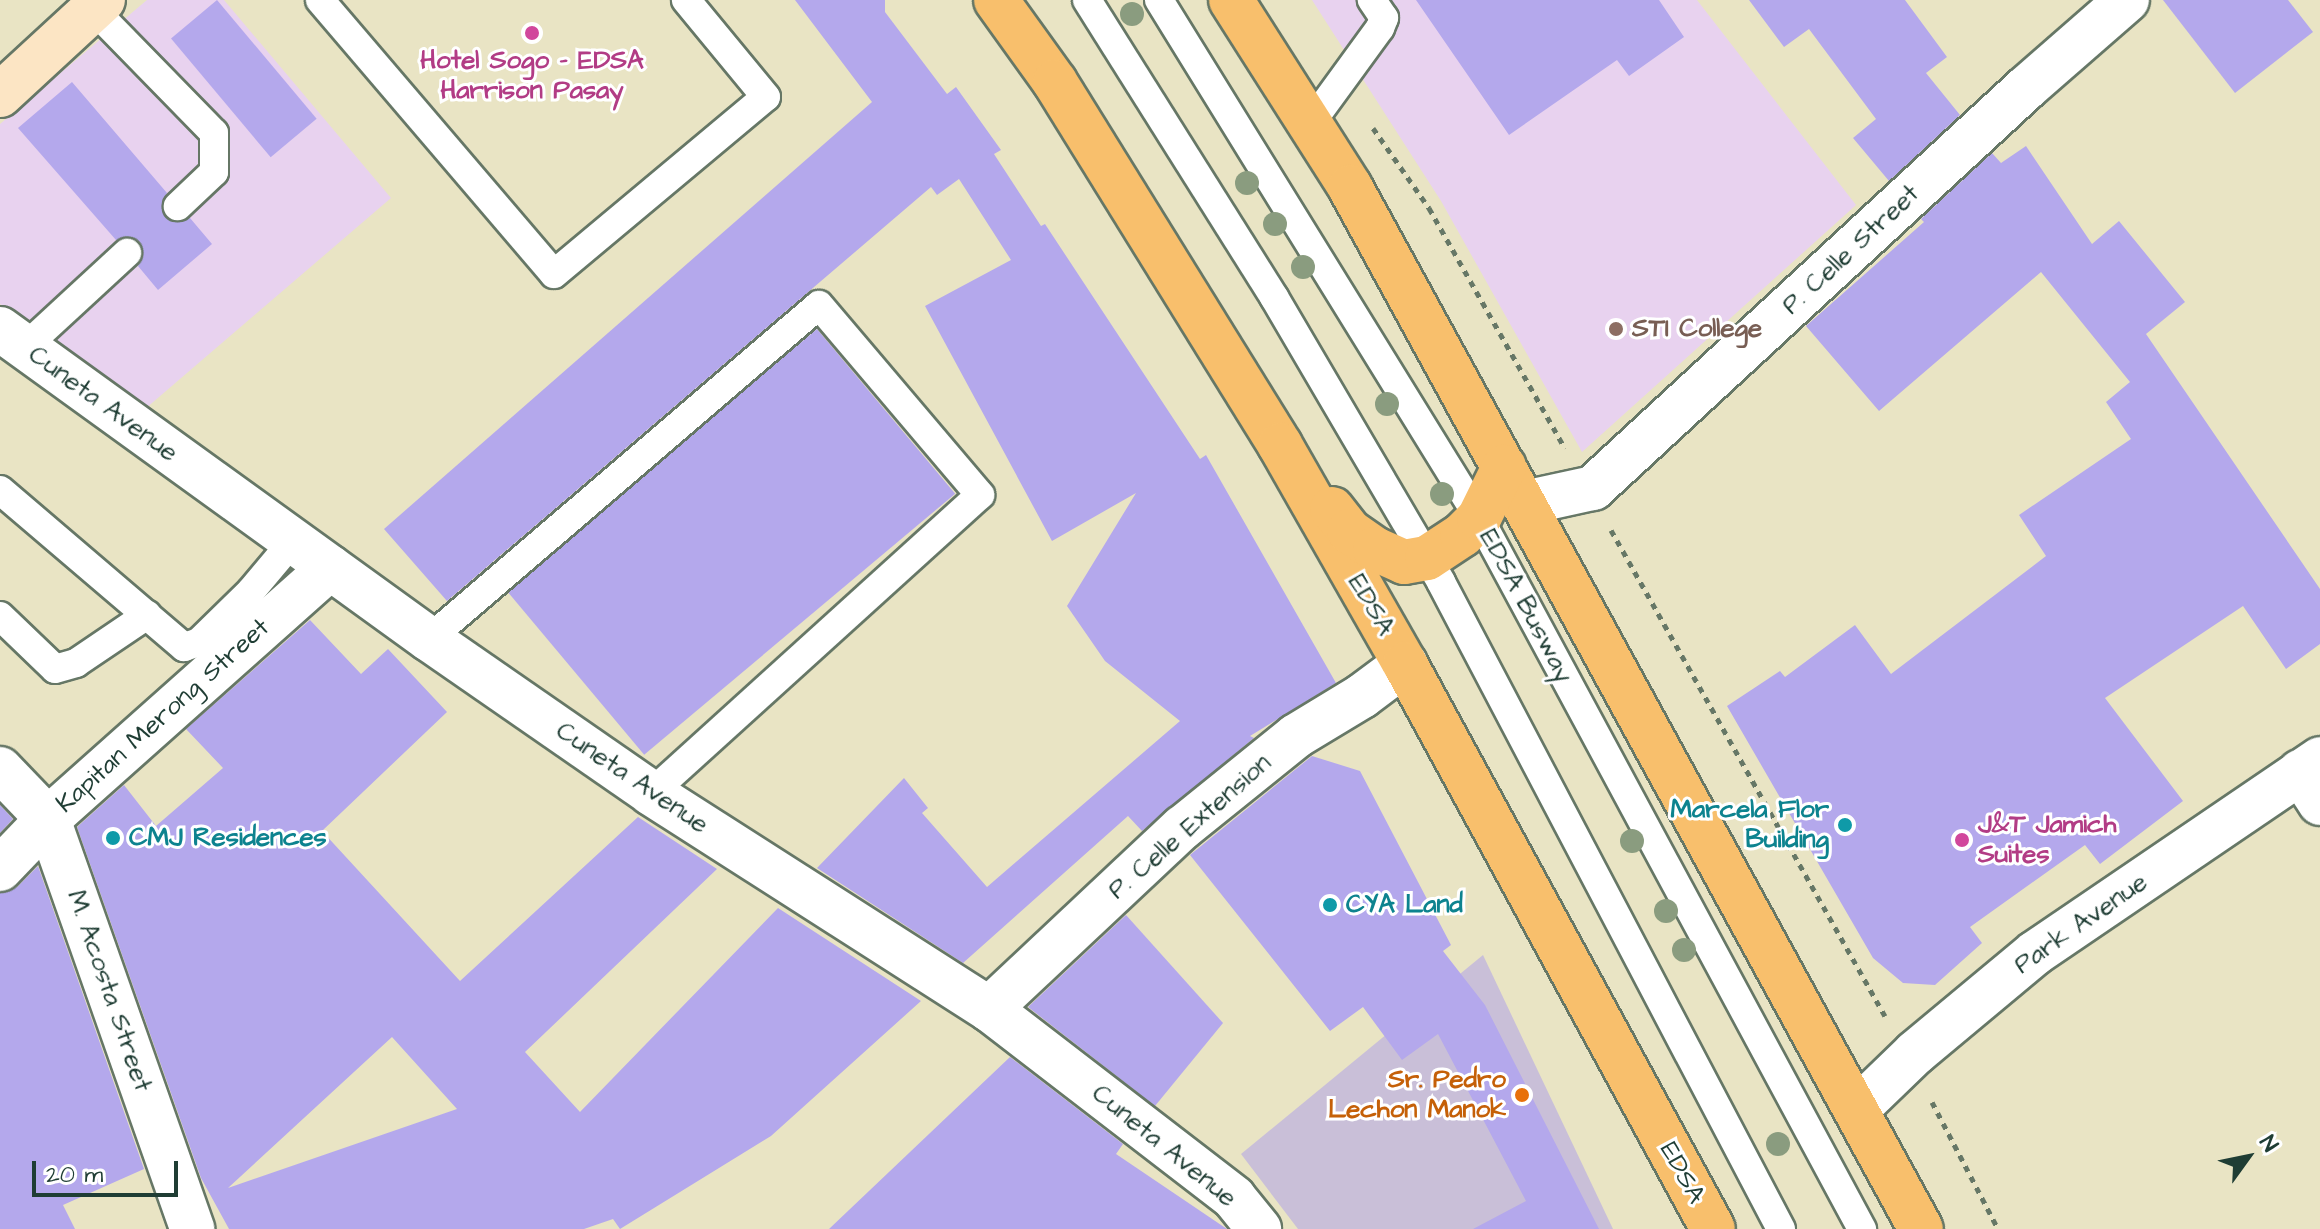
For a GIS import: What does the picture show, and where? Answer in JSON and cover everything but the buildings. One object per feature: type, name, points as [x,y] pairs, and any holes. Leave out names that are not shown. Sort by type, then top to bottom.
[{"type":"highway","name":"EDSA","points":[[996,0],[1055,82],[1280,445],[1405,664],[1713,1229]]},
{"type":"highway","points":[[1231,0],[1350,187],[1921,1229]]},
{"type":"highway","points":[[1280,445],[1349,531],[1375,549],[1404,562],[1427,558],[1462,535],[1514,485]]},
{"type":"main road","points":[[0,95],[98,5]]},
{"type":"street","name":"P. Celle Street","points":[[1514,485],[1593,488],[2026,88],[2127,0]]},
{"type":"street","name":"Cuneta Avenue","points":[[12,338],[429,639],[651,793],[989,1009],[1234,1198],[1259,1229]]},
{"type":"street","name":"Kapitan Merong Street","points":[[0,869],[48,819],[330,568]]},
{"type":"street","name":"P. Celle Extension","points":[[989,1009],[1182,828],[1296,736],[1362,696],[1405,664]]},
{"type":"street","name":"M. Acosta Street","points":[[0,769],[48,819],[192,1229]]},
{"type":"street","name":"Park Avenue","points":[[1857,1109],[1909,1059],[2035,953],[2313,778]]},
{"type":"lane","points":[[320,0],[554,274],[766,97],[686,0]]},
{"type":"lane","points":[[1087,0],[1274,297],[1427,558],[1781,1229]]},
{"type":"lane","name":"EDSA Busway","points":[[1159,0],[1479,518],[1862,1229]]},
{"type":"lane","points":[[1310,124],[1384,18],[1372,0]]},
{"type":"lane","points":[[98,5],[214,133],[214,172],[178,206]]},
{"type":"lane","points":[[12,338],[127,253]]},
{"type":"lane","points":[[429,639],[819,305],[980,495],[651,793]]},
{"type":"lane","points":[[0,490],[184,647],[199,642],[251,591],[293,541]]},
{"type":"lane","points":[[0,616],[55,669],[76,663],[147,615]]},
{"type":"path","points":[[1340,82],[1429,208],[1909,1059],[1998,1229]]},
{"type":"shaded area","points":[[147,0],[224,0],[391,198],[145,409],[0,304],[0,124]]},
{"type":"shaded area","name":"STI College","points":[[1312,0],[1697,0],[1856,205],[1582,452],[1441,201]]},
{"type":"shaded area","points":[[1483,955],[1613,1229],[1298,1229],[1241,1154]]},
{"type":"place","name":"Hotel Sogo - EDSA Harrison Pasay","points":[[532,33]]},
{"type":"place","name":"STI College","points":[[1616,329]]},
{"type":"place","name":"Marcela Flor Building","points":[[1845,825]]},
{"type":"place","name":"CMJ Residences","points":[[113,838]]},
{"type":"place","name":"J&T Jamich Suites","points":[[1962,840]]},
{"type":"place","name":"CYA Land","points":[[1330,905]]},
{"type":"place","name":"Sr. Pedro Lechon Manok","points":[[1522,1095]]}]
